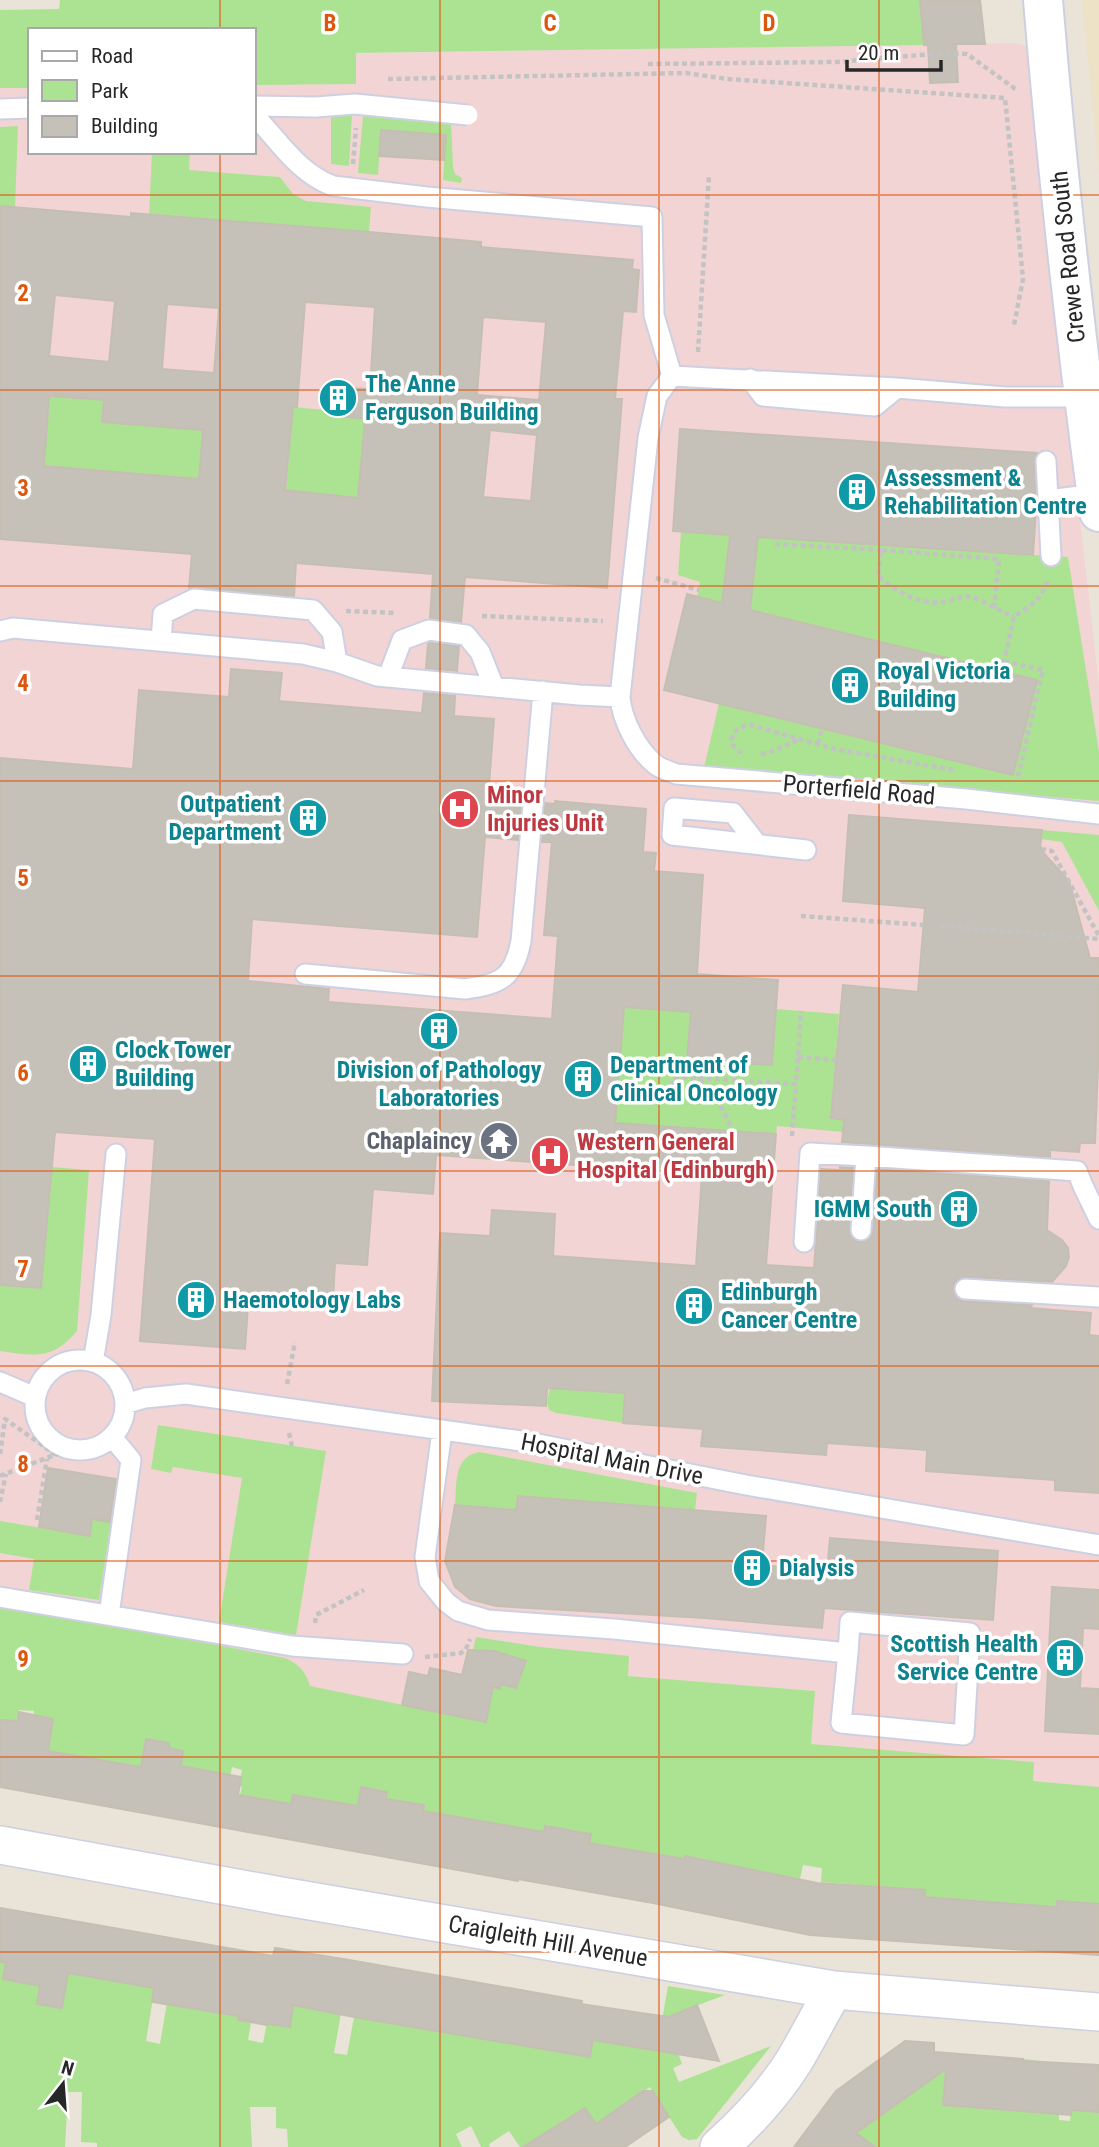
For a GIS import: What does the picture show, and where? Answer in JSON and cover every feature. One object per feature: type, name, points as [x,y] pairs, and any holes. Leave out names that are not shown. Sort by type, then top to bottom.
[{"type":"street","name":"Crewe Road South","points":[[1043,0],[1050,84],[1091,397],[1098,503]]},
{"type":"street","name":"Craigleith Hill Avenue","points":[[0,1845],[281,1896],[834,1990],[1099,2012]]},
{"type":"street","points":[[719,2147],[749,2119],[782,2079],[834,1990]]},
{"type":"lane","points":[[256,106],[316,107],[355,104],[468,115]]},
{"type":"lane","points":[[0,109],[28,108]]},
{"type":"lane","points":[[256,117],[304,171],[333,186],[652,217],[654,315],[672,376]]},
{"type":"lane","points":[[672,376],[897,388],[1005,397],[1091,397]]},
{"type":"lane","points":[[0,631],[13,628],[303,654],[377,676],[620,697],[648,438],[657,396],[672,376]]},
{"type":"lane","points":[[1046,461],[1051,556]]},
{"type":"lane","points":[[1048,500],[1098,503]]},
{"type":"lane","points":[[161,641],[163,614],[194,599],[313,610],[332,632],[337,662]]},
{"type":"lane","points":[[388,677],[402,640],[429,630],[466,635],[480,652],[494,687]]},
{"type":"lane","points":[[305,974],[465,989],[487,986],[504,979],[513,969],[521,941],[543,691]]},
{"type":"lane","name":"Porterfield Road","points":[[620,697],[634,738],[643,751],[657,766],[676,774],[966,799],[1099,814]]},
{"type":"lane","points":[[757,844],[806,850]]},
{"type":"lane","points":[[804,1241],[810,1153],[1077,1171],[1099,1219]]},
{"type":"lane","points":[[93,1363],[102,1315],[116,1154]]},
{"type":"lane","points":[[861,1230],[866,1156]]},
{"type":"lane","points":[[965,1289],[1099,1297]]},
{"type":"lane","points":[[78,1361],[102,1366],[116,1379],[125,1404],[119,1427],[103,1444],[63,1452],[42,1430],[37,1420],[35,1397],[50,1371],[63,1364],[78,1361]]},
{"type":"lane","points":[[0,1382],[35,1397]]},
{"type":"lane","name":"Hospital Main Drive","points":[[125,1404],[145,1398],[186,1394],[528,1442],[746,1485],[1099,1545]]},
{"type":"lane","points":[[442,1431],[425,1557],[429,1581],[446,1602],[458,1611],[475,1618],[848,1653]]},
{"type":"lane","points":[[109,1615],[131,1460],[112,1437]]},
{"type":"lane","points":[[0,1597],[311,1649],[403,1654]]},
{"type":"lane","points":[[850,1622],[970,1633],[964,1735],[841,1723],[848,1653],[850,1622]]},
{"type":"path","points":[[649,64],[836,62],[945,53],[968,54],[1018,89]]},
{"type":"path","points":[[388,79],[686,73],[726,79],[1005,98],[1023,279],[1014,325]]},
{"type":"path","points":[[353,169],[357,118]]},
{"type":"path","points":[[696,376],[709,175]]},
{"type":"path","points":[[775,544],[999,559],[994,608]]},
{"type":"path","points":[[881,550],[878,576],[894,590],[915,599],[942,602],[963,596],[974,597],[1002,613],[1014,616]]},
{"type":"path","points":[[1002,671],[1014,616],[1030,606],[1043,593],[1050,575],[1051,556]]},
{"type":"path","points":[[634,572],[699,590]]},
{"type":"path","points":[[1004,661],[1043,670],[1017,782],[1012,780]]},
{"type":"path","points":[[749,754],[738,752],[733,745],[732,738],[741,726],[751,725],[834,749],[957,771]]},
{"type":"path","points":[[818,744],[822,729]]},
{"type":"path","points":[[758,754],[768,753],[801,739]]},
{"type":"path","points":[[1041,849],[1052,851],[1099,937]]},
{"type":"path","points":[[801,916],[924,925]]},
{"type":"path","points":[[940,926],[1099,937]]},
{"type":"path","points":[[792,1139],[802,1011]]},
{"type":"path","points":[[798,1057],[835,1060]]},
{"type":"path","points":[[618,1092],[665,1097],[674,1079],[686,1075],[796,1084]]},
{"type":"path","points":[[698,1078],[709,1087],[733,1131]]},
{"type":"path","points":[[0,1454],[5,1419],[63,1452]]},
{"type":"path","points":[[0,1502],[3,1475],[63,1452]]},
{"type":"path","points":[[37,1520],[47,1458]]},
{"type":"path","points":[[316,1615],[364,1590]]},
{"type":"path","points":[[403,1654],[435,1657],[461,1653],[467,1647],[475,1618]]},
{"type":"shaded area","points":[[1082,0],[1099,0],[1099,173],[1092,99]]},
{"type":"shaded area","name":"Western General Hospital (Edinburgh)","points":[[1013,43],[1026,46],[1099,686],[1099,1804],[497,1724],[0,1627],[0,57],[28,57],[28,154],[256,154],[256,55]]},
{"type":"green space","points":[[60,0],[920,0],[924,45],[356,53],[356,84],[256,85],[256,28],[28,28],[28,88],[0,88],[0,10],[59,9]]},
{"type":"green space","points":[[331,112],[352,113],[349,166],[331,164]]},
{"type":"green space","points":[[363,116],[451,123],[453,167],[455,174],[462,178],[461,183],[443,180],[446,135],[381,130],[378,175],[358,173]]},
{"type":"green space","points":[[18,126],[15,207],[0,206],[0,127]]},
{"type":"green space","points":[[152,154],[190,154],[189,170],[280,177],[293,194],[306,201],[371,207],[369,232],[149,215]]},
{"type":"green space","points":[[105,391],[102,421],[205,412],[199,479],[44,466],[49,396],[77,398]]},
{"type":"green space","points":[[293,407],[347,412],[365,419],[358,498],[286,490]]},
{"type":"green space","points":[[681,532],[1068,557],[1099,752],[1099,801],[704,768],[719,703],[1013,775],[1037,680],[697,597],[700,582],[678,575]]},
{"type":"green space","points":[[1042,830],[1099,835],[1099,911],[1062,842],[1041,839]]},
{"type":"green space","points":[[624,1007],[691,1012],[687,1059],[771,1065],[776,1009],[839,1014],[831,1118],[844,1120],[843,1132],[777,1126],[776,1134],[615,1123]]},
{"type":"green space","points":[[52,1167],[89,1170],[77,1331],[60,1347],[42,1354],[0,1351],[0,1285],[41,1288]]},
{"type":"green space","points":[[561,1334],[563,1389],[625,1393],[623,1423],[549,1410],[547,1402]]},
{"type":"green space","points":[[158,1425],[326,1451],[296,1635],[219,1622],[242,1478],[173,1467],[171,1473],[151,1469]]},
{"type":"green space","points":[[479,1452],[697,1493],[695,1510],[518,1496],[516,1510],[455,1505],[461,1465],[465,1459]]},
{"type":"green space","points":[[92,1519],[111,1522],[99,1600],[29,1590],[34,1559],[0,1553],[0,1521],[89,1536]]},
{"type":"green space","points":[[0,1603],[285,1658],[301,1669],[310,1686],[486,1722],[493,1687],[500,1689],[501,1684],[516,1688],[526,1661],[495,1651],[473,1650],[476,1637],[629,1656],[628,1676],[815,1691],[811,1744],[1034,1762],[1033,1781],[1099,1787],[1099,1904],[1057,1902],[1057,1907],[925,1897],[925,1890],[821,1882],[822,1868],[803,1865],[800,1879],[734,1866],[729,1891],[701,1886],[706,1859],[685,1856],[682,1874],[586,1858],[591,1834],[546,1826],[541,1849],[527,1829],[423,1811],[424,1805],[386,1799],[387,1792],[362,1787],[358,1806],[293,1795],[285,1839],[277,1838],[283,1803],[240,1795],[242,1770],[232,1767],[221,1827],[214,1826],[223,1774],[179,1774],[183,1751],[169,1748],[169,1743],[146,1740],[141,1768],[48,1751],[34,1711],[19,1710],[18,1721],[0,1720]]},
{"type":"green space","points":[[151,1934],[163,1936],[146,2041],[160,2044],[169,1991],[180,2007],[197,2009],[199,1996],[241,2003],[238,2020],[251,2023],[248,2040],[263,2043],[271,2002],[271,2024],[289,2027],[293,2005],[341,2013],[334,2053],[347,2055],[364,1963],[375,1965],[441,2031],[450,1977],[473,1982],[465,2036],[590,2057],[593,2040],[656,2051],[677,2050],[682,2064],[673,2068],[679,2082],[771,2046],[697,2139],[682,2137],[650,2087],[602,2120],[610,2147],[585,2108],[523,2147],[520,2147],[509,2131],[489,2144],[490,2147],[481,2147],[471,2126],[456,2134],[462,2147],[288,2147],[287,2129],[276,2128],[276,2107],[250,2107],[252,2147],[97,2147],[97,2143],[81,2142],[82,2092],[68,2092],[65,2147],[0,2147],[0,1962],[6,1963],[3,1979],[40,1985],[37,2004],[62,2008],[68,1973],[143,1986]]},
{"type":"green space","points":[[668,1986],[725,1995],[685,2010],[660,2032]]},
{"type":"green space","points":[[934,2052],[947,2053],[943,2105],[1019,2111],[1023,2059],[1049,2062],[1046,2108],[1059,2109],[1059,2120],[1070,2121],[1071,2110],[1099,2112],[1099,2147],[859,2147],[849,2128],[876,2119],[932,2079]]},
{"type":"building","points":[[920,0],[980,0],[985,44],[956,44],[958,82],[930,83],[928,45],[924,45]]},
{"type":"building","points":[[381,130],[446,135],[444,160],[379,156]]},
{"type":"building","name":"The Anne Ferguson Building","points":[[0,206],[131,217],[131,213],[481,242],[481,247],[633,260],[632,269],[639,270],[636,312],[623,311],[615,399],[622,399],[607,588],[465,577],[461,622],[430,618],[433,574],[296,563],[294,596],[189,588],[192,554],[0,539]],"holes":[[[55,295],[115,301],[109,362],[49,356]],[[305,302],[375,307],[370,389],[348,388],[346,417],[365,419],[358,498],[285,490],[293,407],[297,407]],[[167,304],[219,308],[214,373],[162,369]],[[483,317],[546,322],[539,400],[477,395]],[[49,396],[104,400],[102,422],[203,430],[199,479],[44,466]],[[490,430],[537,435],[531,501],[483,497]]]},
{"type":"building","points":[[680,429],[1037,453],[1034,462],[1036,509],[1033,555],[758,537],[750,610],[1037,680],[1013,775],[664,690],[687,594],[722,603],[730,535],[673,531]]},
{"type":"building","points":[[430,643],[459,646],[457,671],[426,668]]},
{"type":"building","points":[[231,669],[282,673],[279,701],[422,713],[424,693],[455,696],[454,716],[494,719],[488,799],[521,801],[518,840],[485,837],[477,937],[252,919],[248,981],[329,989],[328,1002],[552,1019],[558,936],[544,935],[552,842],[542,842],[545,803],[555,804],[555,801],[646,809],[643,852],[656,853],[654,871],[703,875],[697,974],[778,980],[772,1065],[687,1059],[691,1012],[624,1007],[615,1123],[776,1134],[766,1265],[814,1268],[821,1169],[853,1168],[849,1230],[854,1240],[861,1242],[871,1237],[873,1231],[877,1169],[1049,1181],[1047,1230],[1062,1240],[1068,1248],[1069,1257],[1066,1266],[1052,1282],[966,1277],[955,1282],[953,1289],[958,1299],[964,1301],[1032,1305],[1030,1308],[1091,1313],[1089,1335],[1099,1336],[1099,1493],[1055,1490],[1055,1480],[926,1471],[927,1450],[827,1443],[826,1455],[701,1446],[703,1429],[623,1423],[625,1393],[547,1388],[546,1406],[432,1401],[440,1233],[490,1236],[492,1210],[555,1214],[553,1256],[696,1266],[702,1174],[436,1155],[433,1194],[373,1189],[367,1265],[335,1263],[333,1298],[249,1291],[245,1349],[140,1341],[155,1139],[55,1132],[41,1288],[0,1285],[0,758],[133,769],[139,690],[229,697]]},
{"type":"building","points":[[849,815],[1042,830],[1040,849],[1069,881],[1090,958],[1098,958],[1099,1041],[1095,1143],[1080,1143],[1079,1152],[1050,1150],[1050,1157],[842,1142],[844,1120],[831,1118],[843,985],[918,992],[925,908],[843,901]]},
{"type":"building","points":[[48,1468],[116,1479],[110,1522],[92,1519],[90,1536],[39,1527]]},
{"type":"building","points":[[518,1496],[766,1516],[762,1565],[827,1572],[830,1538],[998,1551],[993,1620],[824,1608],[822,1628],[496,1606],[470,1599],[455,1587],[445,1561],[455,1505],[516,1510]]},
{"type":"building","name":"Scottish Health Service Centre","points":[[1052,1587],[1099,1590],[1099,1629],[1083,1628],[1080,1688],[1099,1689],[1099,1734],[1045,1731]]},
{"type":"building","points":[[468,1650],[495,1651],[526,1661],[516,1688],[501,1684],[500,1689],[493,1687],[486,1722],[402,1705],[409,1672],[428,1676],[430,1668],[462,1675]]},
{"type":"building","points":[[19,1712],[53,1719],[48,1751],[141,1767],[146,1739],[169,1743],[169,1748],[183,1751],[181,1766],[241,1777],[238,1795],[291,1804],[293,1795],[358,1806],[361,1787],[387,1792],[386,1799],[424,1805],[423,1811],[544,1832],[545,1826],[591,1834],[589,1843],[685,1859],[685,1856],[817,1883],[925,1890],[925,1897],[989,1902],[1057,1907],[1057,1901],[1099,1904],[1099,1955],[810,1935],[653,1903],[0,1787],[0,1720],[18,1721]]},
{"type":"building","points":[[0,1908],[273,1956],[275,1948],[349,1960],[582,2001],[581,2004],[669,2017],[697,2005],[719,2061],[593,2040],[590,2057],[293,2005],[290,2027],[267,2025],[238,2020],[239,2016],[152,2002],[154,1988],[68,1973],[62,2008],[37,2004],[40,1986],[3,1979],[6,1963],[0,1962]]},
{"type":"building","points":[[905,2041],[934,2043],[934,2052],[1099,2065],[1099,2112],[1071,2110],[1071,2115],[943,2105],[946,2069],[856,2133],[875,2147],[794,2147],[836,2091]]},
{"type":"building","points":[[643,2091],[653,2091],[669,2117],[625,2147],[523,2147],[585,2108],[596,2124]]},
{"type":"place","name":"The Anne Ferguson Building","points":[[338,398]]},
{"type":"place","name":"Assessment & Rehabilitation Centre","points":[[857,492]]},
{"type":"place","name":"Royal Victoria Building","points":[[850,685]]},
{"type":"place","name":"Minor Injuries Unit","points":[[460,809]]},
{"type":"place","name":"Outpatient Department","points":[[308,818]]},
{"type":"place","name":"Division of Pathology Laboratories","points":[[439,1031]]},
{"type":"place","name":"Clock Tower Building","points":[[88,1064]]},
{"type":"place","name":"Department of Clinical Oncology","points":[[583,1079]]},
{"type":"place","name":"Chaplaincy","points":[[499,1141]]},
{"type":"place","name":"Western General Hospital (Edinburgh)","points":[[550,1156]]},
{"type":"place","name":"IGMM South","points":[[959,1209]]},
{"type":"place","name":"Haemotology Labs","points":[[196,1300]]},
{"type":"place","name":"Edinburgh Cancer Centre","points":[[694,1306]]},
{"type":"place","name":"Dialysis","points":[[752,1568]]},
{"type":"place","name":"Scottish Health Service Centre","points":[[1065,1658]]}]
